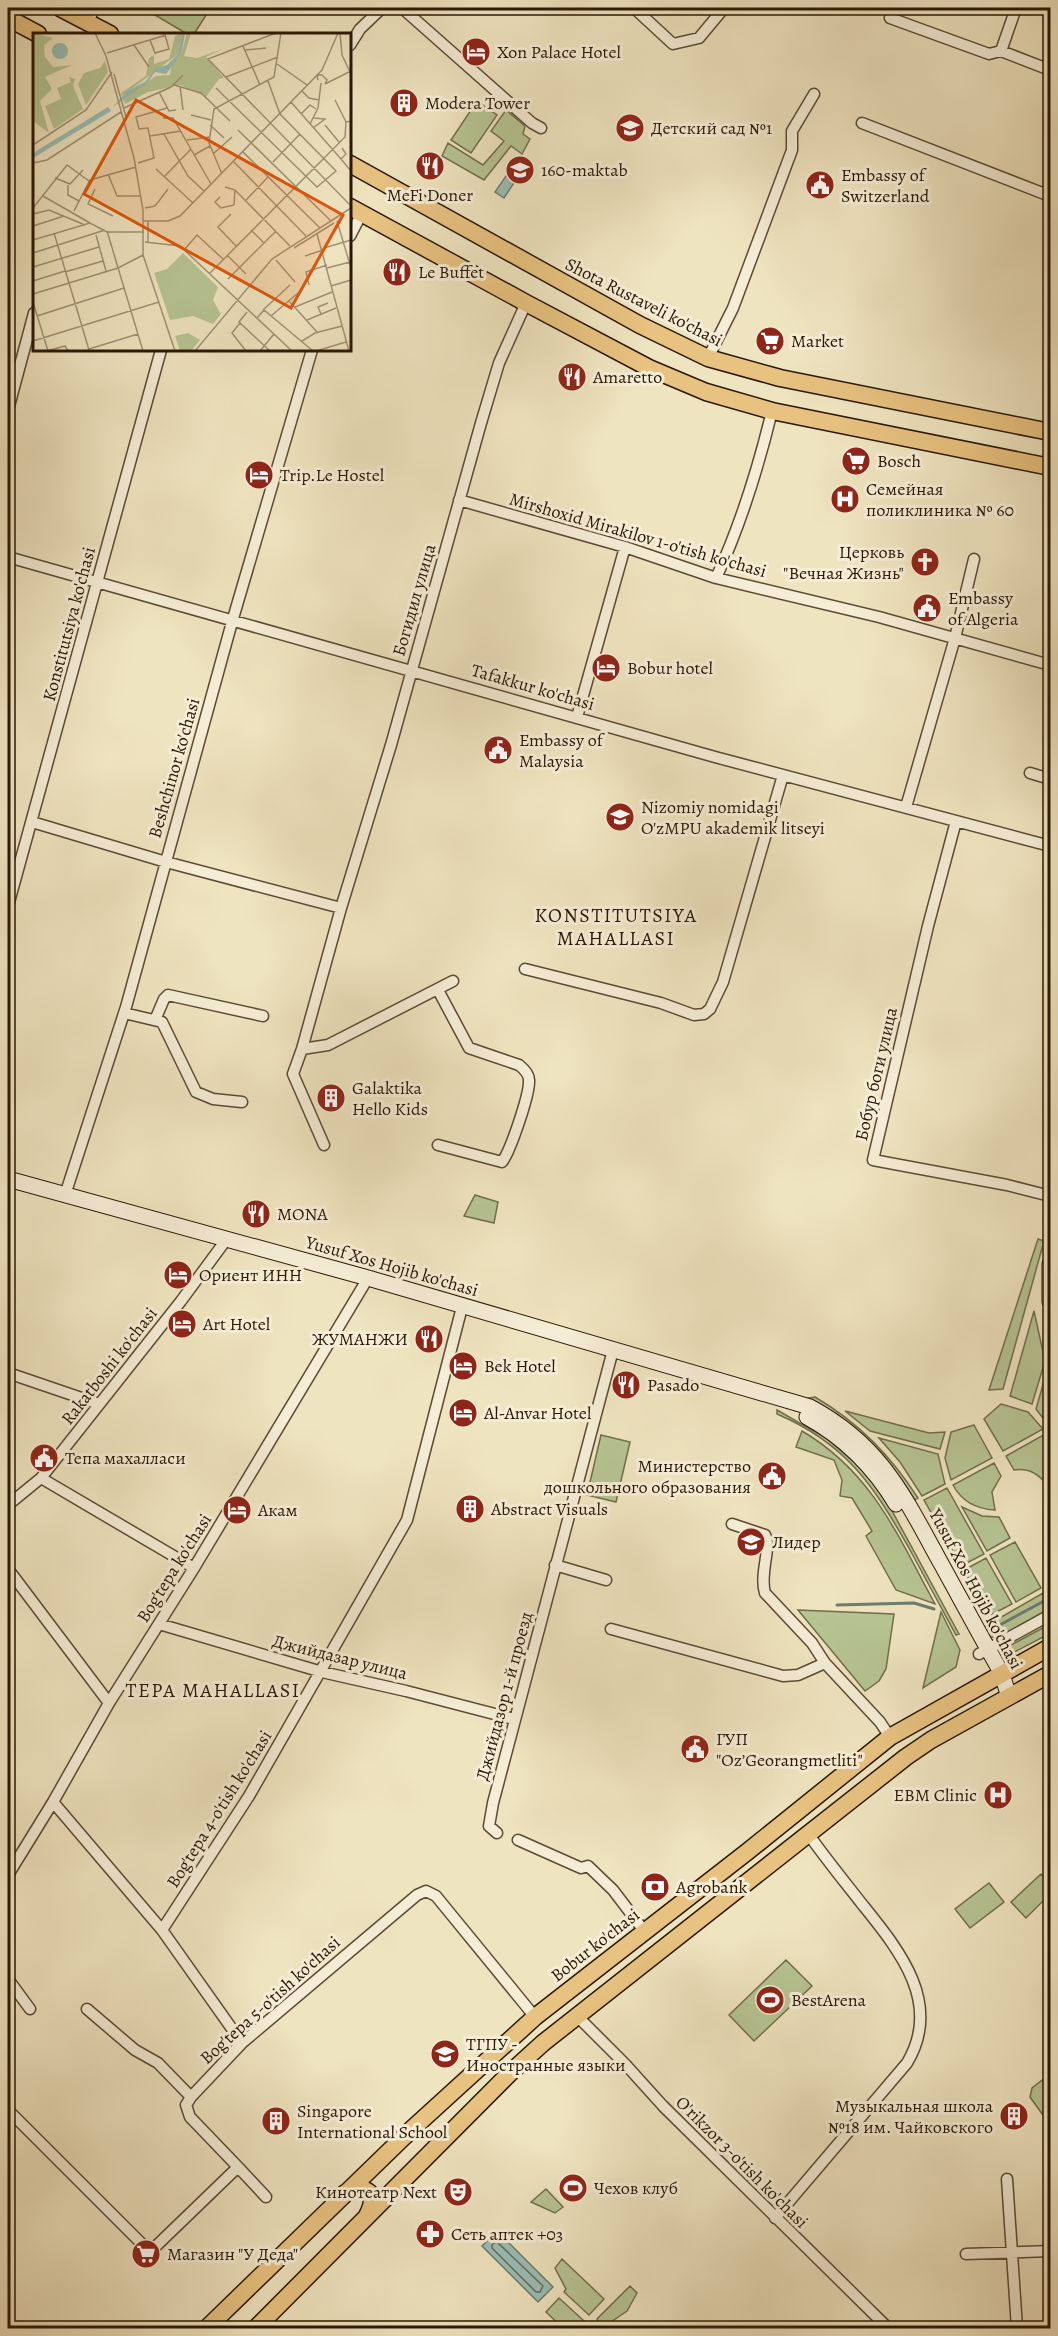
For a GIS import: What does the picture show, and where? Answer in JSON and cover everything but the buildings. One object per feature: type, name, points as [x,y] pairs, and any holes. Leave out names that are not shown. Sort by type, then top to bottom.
[{"type":"main road","points":[[60,8],[91,15],[109,33]]},
{"type":"main road","points":[[8,18],[36,33]]},
{"type":"main road","name":"Shota Rustaveli ko'chasi","points":[[351,165],[640,325],[708,358],[780,378],[1050,432]]},
{"type":"main road","points":[[356,210],[526,303],[680,381],[722,397],[772,411],[1050,467]]},
{"type":"main road","name":"Yusuf Xos Hojib ko'chasi","points":[[8,1179],[368,1278],[799,1402],[821,1413],[850,1432],[876,1457],[909,1506],[1009,1697]]},
{"type":"main road","points":[[1050,1264],[1050,1302]]},
{"type":"main road","name":"Bobur ko'chasi","points":[[207,2328],[412,2129],[535,2017],[891,1737],[1050,1647]]},
{"type":"main road","points":[[256,2328],[511,2072],[576,2016],[920,1748],[1050,1674]]},
{"type":"main road","points":[[721,1872],[737,1892]]},
{"type":"main road","points":[[345,2193],[357,2189],[369,2192],[373,2198],[367,2217]]},
{"type":"street","points":[[351,43],[360,29],[382,8]]},
{"type":"street","points":[[402,8],[532,123],[541,128]]},
{"type":"street","points":[[634,8],[673,44],[699,38],[724,8]]},
{"type":"street","points":[[1001,51],[1016,8]]},
{"type":"street","points":[[890,18],[989,54],[1001,51],[1050,70]]},
{"type":"street","points":[[708,358],[733,309],[792,150],[792,131],[814,94]]},
{"type":"street","points":[[862,123],[1050,196]]},
{"type":"street","points":[[351,232],[356,210]]},
{"type":"street","name":"Богидил улица","points":[[324,1145],[293,1074],[412,670],[499,363],[526,303]]},
{"type":"street","points":[[8,410],[33,317]]},
{"type":"street","name":"Konstitutsiya ko'chasi","points":[[8,906],[161,351]]},
{"type":"street","name":"Beshchinor ko'chasi","points":[[65,1195],[124,1013],[232,622],[312,351]]},
{"type":"street","points":[[716,578],[735,537],[750,495],[772,411]]},
{"type":"street","name":"Mirshoxid Mirakilov 1-o'tish ko'chasi","points":[[459,500],[625,548],[716,578],[879,616],[1050,665]]},
{"type":"street","points":[[577,717],[625,548]]},
{"type":"street","name":"Tafakkur ko'chasi","points":[[8,557],[232,622],[412,670],[783,775],[1050,846]]},
{"type":"street","points":[[906,807],[955,638],[974,559]]},
{"type":"street","points":[[1030,773],[1050,779]]},
{"type":"street","points":[[525,969],[661,1003],[694,1015],[704,1014],[710,1009],[723,982],[783,775]]},
{"type":"street","name":"Бобур боги улица","points":[[956,821],[928,926],[873,1160],[1007,1185],[1050,1196]]},
{"type":"street","points":[[32,822],[166,862],[341,908]]},
{"type":"street","points":[[302,1049],[328,1045],[453,981]]},
{"type":"street","points":[[438,990],[469,1048],[519,1065],[526,1070],[530,1080],[519,1123],[509,1152],[502,1162],[438,1145]]},
{"type":"street","points":[[155,1020],[168,995],[262,1016]]},
{"type":"street","points":[[124,1013],[162,1022],[196,1092],[213,1099],[242,1102]]},
{"type":"street","name":"Rakatboshi ko'chasi","points":[[8,1505],[41,1478],[181,1301],[226,1240]]},
{"type":"street","name":"Bog'tepa ko'chasi","points":[[8,1875],[109,1703],[194,1568],[368,1278]]},
{"type":"street","name":"Bog'tepa 4-o'tish ko'chasi","points":[[162,1930],[249,1796],[407,1520],[462,1306]]},
{"type":"street","name":"Джийдазор 1-й проезд","points":[[497,1833],[489,1826],[493,1803],[612,1350]]},
{"type":"street","points":[[8,1373],[99,1404]]},
{"type":"street","points":[[41,1478],[194,1568]]},
{"type":"street","points":[[732,1524],[768,1538],[762,1582],[765,1593],[812,1643],[825,1663],[891,1737]]},
{"type":"street","points":[[555,1565],[606,1580]]},
{"type":"street","points":[[8,1569],[109,1703]]},
{"type":"street","points":[[984,1651],[1050,1615]]},
{"type":"street","name":"Джийдазар улица","points":[[159,1624],[322,1672],[514,1719]]},
{"type":"street","points":[[612,1629],[783,1676],[798,1675],[825,1663]]},
{"type":"street","points":[[52,1802],[162,1930],[242,2043]]},
{"type":"street","points":[[776,2218],[907,2063],[919,2037],[921,2014],[909,1970],[888,1937],[809,1835]]},
{"type":"street","points":[[518,1840],[581,1868],[588,1866],[613,1890],[645,1932]]},
{"type":"street","name":"Bog'tepa 5-o'tish ko'chasi","points":[[190,2097],[242,2043],[356,1945],[417,1895],[426,1891],[436,1896],[535,2017]]},
{"type":"street","points":[[8,1979],[30,2009]]},
{"type":"street","points":[[87,2009],[135,2050],[158,2063],[190,2097],[186,2105],[190,2117],[266,2197]]},
{"type":"street","name":"O'rikzor 3-o'tish ko'chasi","points":[[576,2016],[626,2065],[663,2106],[888,2328]]},
{"type":"street","points":[[8,2110],[147,2249],[153,2249],[238,2167]]},
{"type":"street","points":[[1007,2179],[1017,2328]]},
{"type":"street","points":[[966,2254],[1050,2251]]},
{"type":"green space","points":[[143,8],[210,9],[195,33],[185,33]]},
{"type":"green space","points":[[477,101],[497,115],[471,153],[451,140]]},
{"type":"green space","points":[[506,110],[525,126],[523,134],[530,139],[522,154],[511,146],[484,180],[442,156],[448,143],[483,165],[504,141],[491,131]]},
{"type":"green space","points":[[475,1195],[498,1202],[494,1223],[464,1216]]},
{"type":"green space","points":[[1038,1239],[1044,1241],[1003,1389],[989,1390]]},
{"type":"green space","points":[[1034,1311],[1045,1361],[1032,1404],[1010,1396]]},
{"type":"green space","points":[[1048,1367],[1050,1373],[1049,1426],[1036,1409]]},
{"type":"green space","points":[[815,1397],[846,1418],[873,1441],[918,1498],[915,1500],[892,1467],[856,1430],[809,1398]]},
{"type":"green space","points":[[1001,1404],[1028,1412],[1043,1429],[1003,1451],[984,1419]]},
{"type":"green space","points":[[777,1410],[826,1438],[862,1469],[885,1498],[959,1634],[956,1635],[897,1527],[871,1487],[840,1453],[801,1426],[777,1414]]},
{"type":"green space","points":[[845,1411],[929,1433],[945,1432],[940,1449],[870,1431]]},
{"type":"green space","points":[[974,1425],[992,1458],[951,1480],[945,1458],[951,1432]]},
{"type":"green space","points":[[802,1431],[826,1447],[865,1486],[895,1530],[935,1604],[896,1590],[866,1536],[872,1531],[852,1498],[840,1496],[842,1480],[834,1460],[796,1447]]},
{"type":"green space","points":[[1047,1433],[1051,1458],[1045,1482],[1031,1472],[1014,1470],[1006,1456]]},
{"type":"green space","points":[[601,1435],[630,1442],[616,1502],[587,1495]]},
{"type":"green space","points":[[879,1438],[938,1454],[945,1484],[922,1496],[900,1462]]},
{"type":"green space","points":[[994,1463],[1001,1476],[992,1492],[995,1510],[970,1504],[953,1485]]},
{"type":"green space","points":[[947,1488],[984,1554],[961,1566],[924,1500]]},
{"type":"green space","points":[[962,1507],[982,1516],[999,1517],[1010,1538],[987,1551]]},
{"type":"green space","points":[[1015,1542],[1041,1588],[1016,1602],[990,1555]]},
{"type":"green space","points":[[986,1558],[1012,1604],[989,1616],[964,1570]]},
{"type":"green space","points":[[1043,1593],[1050,1609],[997,1638],[990,1637],[984,1627]]},
{"type":"green space","points":[[798,1610],[894,1614],[886,1669],[879,1681],[865,1691]]},
{"type":"green space","points":[[941,1612],[960,1650],[956,1667],[923,1688]]},
{"type":"green space","points":[[1050,1624],[1047,1635],[1005,1657],[1000,1656],[998,1652]]},
{"type":"green space","points":[[1041,1874],[1050,1884],[1050,1894],[1026,1918],[1011,1902]]},
{"type":"green space","points":[[989,1883],[1004,1902],[970,1928],[955,1909]]},
{"type":"green space","name":"BestArena","points":[[786,1960],[812,1986],[754,2041],[729,2015]]},
{"type":"green space","points":[[1050,2074],[1050,2125],[1030,2097],[1032,2088]]},
{"type":"green space","points":[[546,2189],[563,2207],[555,2213],[531,2202]]},
{"type":"green space","points":[[562,2259],[604,2299],[589,2315],[564,2292],[566,2289],[555,2268]]},
{"type":"green space","points":[[630,2286],[637,2293],[627,2311],[602,2328],[597,2319]]},
{"type":"green space","points":[[559,2298],[584,2321],[576,2328],[563,2328],[546,2312]]},
{"type":"water","points":[[515,163],[523,169],[504,198],[495,192]]},
{"type":"water","points":[[497,2231],[553,2287],[538,2302],[482,2246]]},
{"type":"waterway","points":[[996,1627],[1044,1601]]},
{"type":"waterway","points":[[837,1605],[914,1603],[934,1609]]},
{"type":"place","name":"Xon Palace Hotel","points":[[476,52]]},
{"type":"place","name":"Modera Tower","points":[[404,103]]},
{"type":"place","name":"Детский сад №1","points":[[630,128]]},
{"type":"place","name":"MeFi Doner","points":[[430,166]]},
{"type":"place","name":"160-maktab","points":[[520,170]]},
{"type":"place","name":"Embassy of Switzerland","points":[[820,185]]},
{"type":"place","name":"Le Buffet","points":[[397,272]]},
{"type":"place","name":"Market","points":[[770,341]]},
{"type":"place","name":"Amaretto","points":[[572,377]]},
{"type":"place","name":"Bosch","points":[[856,461]]},
{"type":"place","name":"Trip.Le Hostel","points":[[259,475]]},
{"type":"place","name":"Семейная поликлиника № 60","points":[[845,499]]},
{"type":"place","name":"Церковь \"Вечная Жизнь\"","points":[[925,562]]},
{"type":"place","name":"Embassy of Algeria","points":[[927,608]]},
{"type":"place","name":"Bobur hotel","points":[[606,668]]},
{"type":"place","name":"Embassy of Malaysia","points":[[498,750]]},
{"type":"place","name":"Nizomiy nomidagi O'zMPU akademik litseyi","points":[[620,817]]},
{"type":"place","name":"Galaktika Hello Kids","points":[[331,1098]]},
{"type":"place","name":"MONA","points":[[256,1214]]},
{"type":"place","name":"Ориент ИНН","points":[[178,1275]]},
{"type":"place","name":"Art Hotel","points":[[182,1324]]},
{"type":"place","name":"ЖУМАНЖИ","points":[[429,1339]]},
{"type":"place","name":"Bek Hotel","points":[[463,1366]]},
{"type":"place","name":"Pasado","points":[[626,1385]]},
{"type":"place","name":"Al-Anvar Hotel","points":[[463,1413]]},
{"type":"place","name":"Тепа махалласи","points":[[44,1458]]},
{"type":"place","name":"Министерство дошкольного образования","points":[[772,1476]]},
{"type":"place","name":"Abstract Visuals","points":[[470,1509]]},
{"type":"place","name":"Акам","points":[[237,1510]]},
{"type":"place","name":"Лидер","points":[[751,1542]]},
{"type":"place","name":"ГУП \"Oz’Georangmetliti\"","points":[[695,1749]]},
{"type":"place","name":"EBM Clinic","points":[[998,1795]]},
{"type":"place","name":"Agrobank","points":[[655,1887]]},
{"type":"place","name":"BestArena","points":[[770,2000]]},
{"type":"place","name":"ТГПУ - Иностранные языки","points":[[445,2054]]},
{"type":"place","name":"Музыкальная школа №18 им. Чайковского","points":[[1014,2116]]},
{"type":"place","name":"Singapore International School","points":[[276,2121]]},
{"type":"place","name":"Чехов клуб","points":[[573,2188]]},
{"type":"place","name":"Кинотеатр Next","points":[[458,2192]]},
{"type":"place","name":"Сеть аптек +03","points":[[430,2234]]},
{"type":"place","name":"Магазин \"У Деда\"","points":[[146,2254]]},
{"type":"district","name":"KONSTITUTSIYA MAHALLASI","points":[[616,926]]},
{"type":"district","name":"TEPA MAHALLASI","points":[[213,1690]]}]
